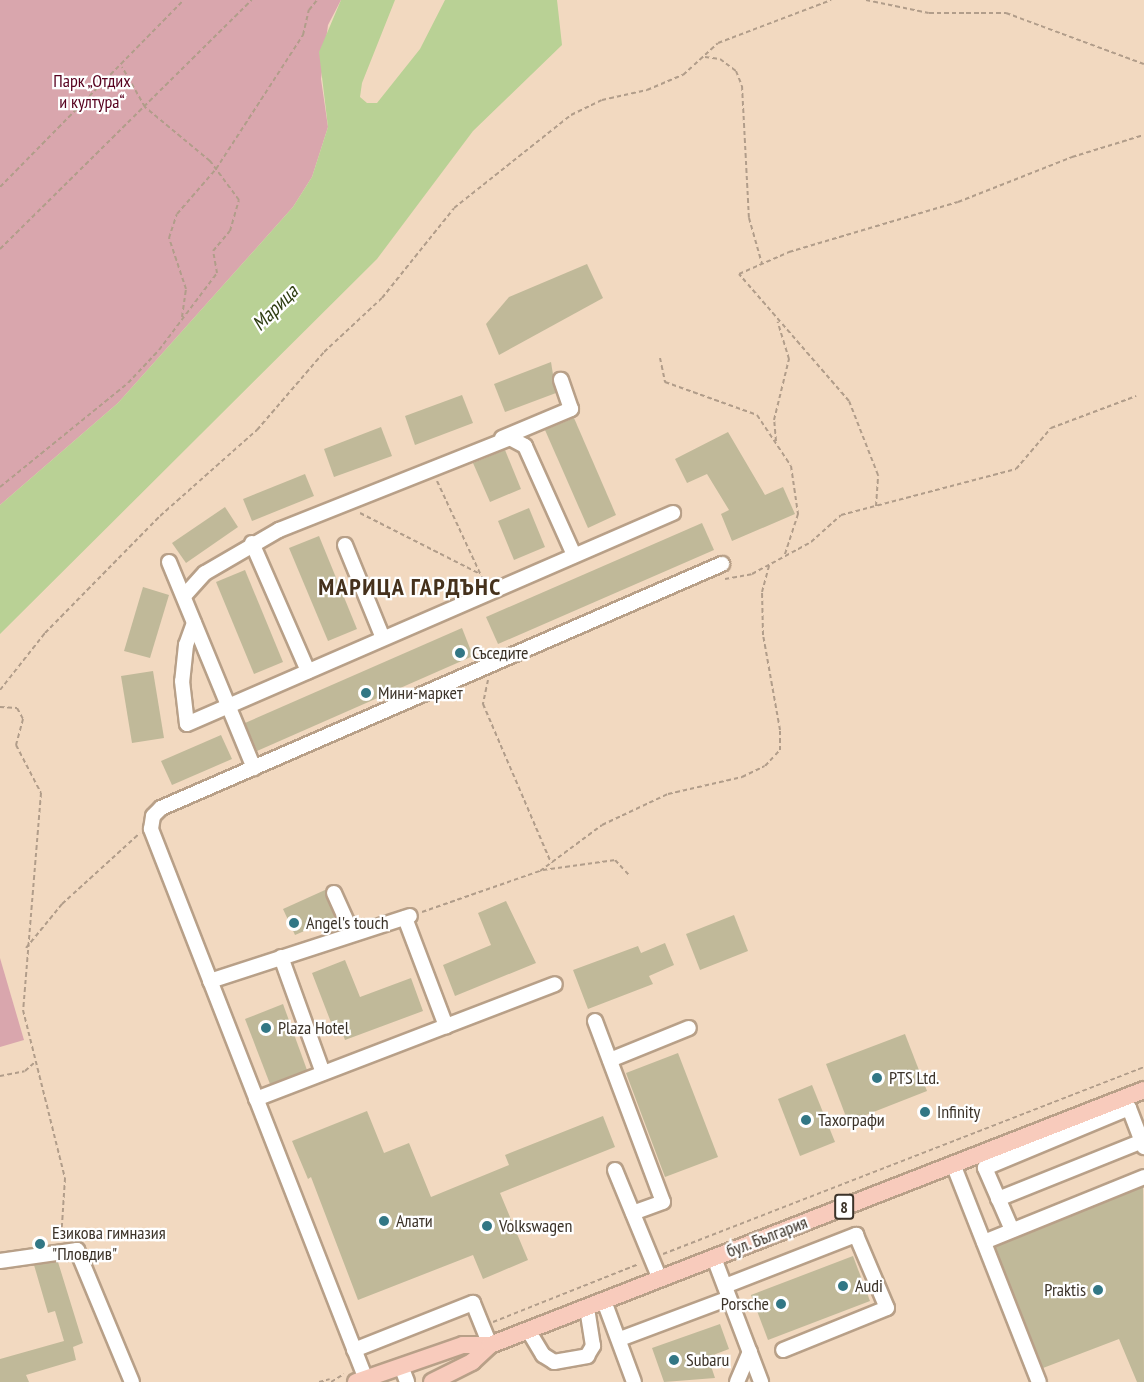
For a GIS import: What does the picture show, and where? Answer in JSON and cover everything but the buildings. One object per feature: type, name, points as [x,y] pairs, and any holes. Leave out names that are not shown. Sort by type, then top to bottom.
[{"type":"main road","name":"бул. България","points":[[363,1378],[404,1374],[463,1345],[490,1345],[1144,1090]]},
{"type":"main road","name":"бул. България","points":[[432,1382],[472,1362],[490,1345]]},
{"type":"street","points":[[184,596],[205,573],[252,543],[571,409],[561,380]]},
{"type":"street","points":[[497,440],[510,438],[525,446],[574,555]]},
{"type":"street","points":[[194,623],[186,645],[182,681],[186,723],[673,513]]},
{"type":"street","points":[[252,543],[308,670]]},
{"type":"street","points":[[345,545],[383,638]]},
{"type":"street","points":[[169,562],[254,768]]},
{"type":"street","points":[[363,1378],[151,829],[153,816],[161,808],[722,564]]},
{"type":"street","points":[[334,893],[352,933]]},
{"type":"street","points":[[210,981],[352,933],[408,917],[446,1026]]},
{"type":"street","points":[[281,957],[323,1073]]},
{"type":"street","points":[[256,1099],[555,984]]},
{"type":"street","points":[[595,1021],[663,1202],[633,1213]]},
{"type":"street","points":[[610,1060],[689,1028]]},
{"type":"street","points":[[998,1199],[1143,1144],[1130,1108],[985,1168],[998,1199],[1012,1230]]},
{"type":"street","points":[[953,1164],[1039,1382]]},
{"type":"street","points":[[615,1170],[660,1279]]},
{"type":"street","points":[[984,1242],[1144,1177]]},
{"type":"street","points":[[620,1339],[856,1235],[887,1308],[783,1350]]},
{"type":"street","points":[[0,1261],[61,1249],[77,1250],[89,1270],[132,1382]]},
{"type":"street","points":[[714,1258],[761,1382]]},
{"type":"street","points":[[604,1301],[620,1339],[634,1382]]},
{"type":"street","points":[[354,1350],[473,1303],[490,1345]]},
{"type":"street","points":[[528,1330],[543,1355],[554,1362],[587,1356],[593,1346],[587,1307]]},
{"type":"street","points":[[737,1382],[750,1352]]},
{"type":"path","points":[[0,187],[122,67],[184,0]]},
{"type":"path","points":[[0,249],[252,0]]},
{"type":"path","points":[[182,320],[186,289],[169,238],[177,214],[216,169],[303,35],[309,10],[317,0]]},
{"type":"path","points":[[0,690],[45,633],[160,516],[257,430],[324,352],[382,298],[454,208],[571,115],[602,100],[647,90],[683,75],[718,43],[831,0]]},
{"type":"path","points":[[866,0],[929,13],[1006,13],[1144,64]]},
{"type":"path","points":[[704,57],[720,59],[736,71],[742,86],[749,218],[762,264]]},
{"type":"path","points":[[0,487],[128,383],[182,320],[217,273],[213,251],[230,231],[239,200],[216,169],[145,107],[122,67]]},
{"type":"path","points":[[876,506],[878,475],[849,401],[739,274],[762,264],[958,202],[1072,157],[1144,135]]},
{"type":"path","points":[[776,444],[774,420],[789,359],[778,320]]},
{"type":"path","points":[[660,358],[665,382],[757,415],[791,466],[798,514],[784,557]]},
{"type":"path","points":[[699,574],[721,579],[752,574],[811,542],[841,515],[1016,470],[1051,428],[1136,396]]},
{"type":"path","points":[[431,468],[489,592]]},
{"type":"path","points":[[342,504],[480,574]]},
{"type":"path","points":[[540,871],[602,825],[668,794],[742,777],[765,766],[780,750],[763,635],[762,592],[769,565]]},
{"type":"path","points":[[489,666],[483,704],[551,863]]},
{"type":"path","points":[[0,707],[17,708],[23,719],[16,745],[41,793],[25,949],[23,1010],[65,1178],[61,1249]]},
{"type":"path","points":[[25,949],[62,904],[138,834],[151,829]]},
{"type":"path","points":[[408,917],[540,871],[580,861],[615,860],[629,875]]},
{"type":"path","points":[[0,1076],[26,1071],[36,1061]]},
{"type":"path","points":[[482,1326],[1144,1067]]},
{"type":"path","points":[[319,1382],[363,1378]]},
{"type":"green space","name":"Парк „Отдих и култура“","points":[[0,0],[341,0],[328,25],[321,79],[328,127],[312,177],[293,207],[118,403],[0,505]]},
{"type":"green space","points":[[0,958],[24,1040],[0,1047]]},
{"type":"water","name":"Марица","points":[[341,0],[395,0],[362,83],[360,97],[367,103],[377,103],[420,49],[445,0],[557,0],[562,45],[473,131],[377,259],[0,634],[0,505],[118,403],[293,207],[312,177],[328,127],[319,52]]},
{"type":"place","name":"Съседите","points":[[460,653]]},
{"type":"place","name":"Мини-маркет","points":[[366,693]]},
{"type":"place","name":"Angel's touch","points":[[294,923]]},
{"type":"place","name":"Plaza Hotel","points":[[266,1028]]},
{"type":"place","name":"PTS Ltd.","points":[[877,1078]]},
{"type":"place","name":"Infinity","points":[[925,1112]]},
{"type":"place","name":"Тахографи","points":[[806,1120]]},
{"type":"place","name":"Алати","points":[[384,1221]]},
{"type":"place","name":"Volkswagen","points":[[487,1226]]},
{"type":"place","name":"Езикова гимназия \"Пловдив\"","points":[[40,1244]]},
{"type":"place","name":"Audi","points":[[843,1286]]},
{"type":"place","name":"Praktis","points":[[1098,1290]]},
{"type":"place","name":"Porsche","points":[[781,1304]]},
{"type":"place","name":"Subaru","points":[[674,1360]]},
{"type":"district","name":"МАРИЦА ГАРДЪНС","points":[[410,587]]}]
